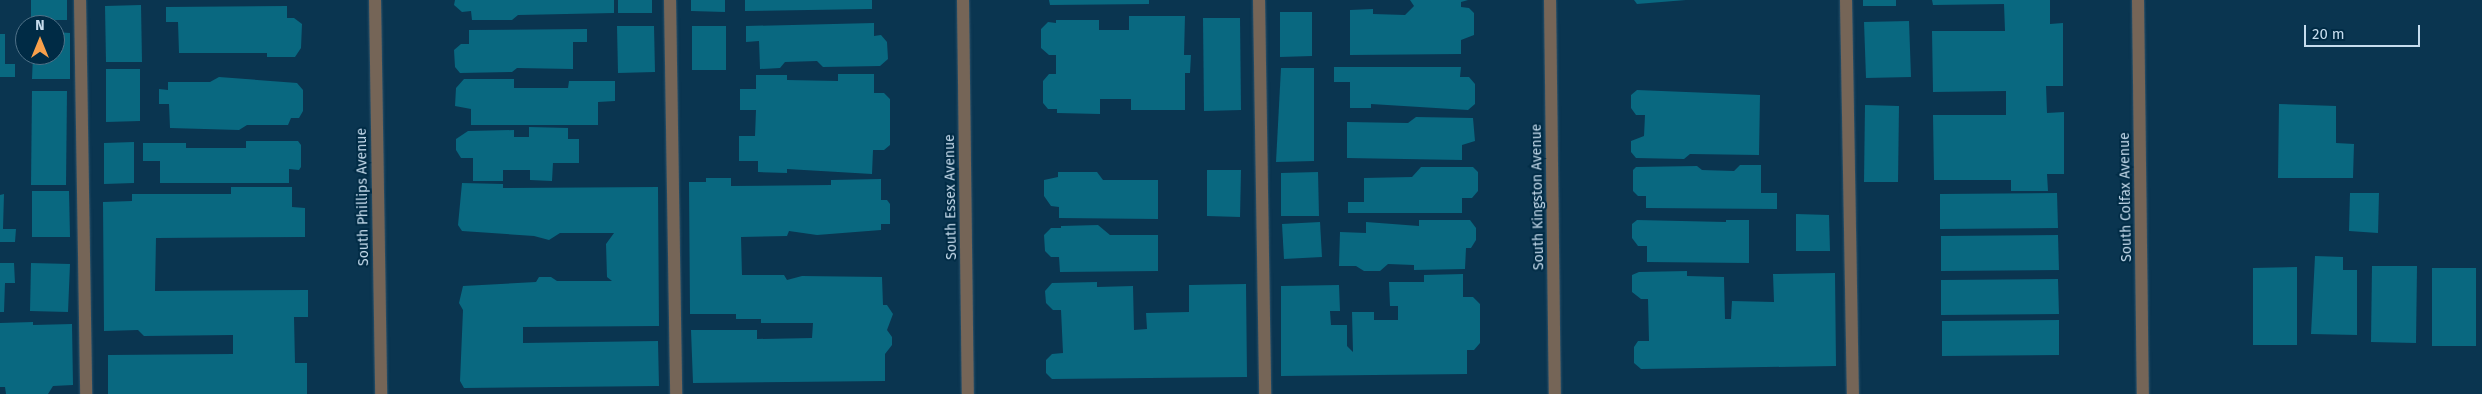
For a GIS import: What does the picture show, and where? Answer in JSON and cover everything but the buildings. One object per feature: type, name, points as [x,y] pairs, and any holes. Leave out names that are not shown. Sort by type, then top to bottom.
[{"type":"street","points":[[80,0],[86,394]]},
{"type":"street","name":"South Phillips Avenue","points":[[375,0],[381,394]]},
{"type":"street","points":[[670,0],[676,394]]},
{"type":"street","name":"South Essex Avenue","points":[[963,0],[968,394]]},
{"type":"street","points":[[1259,0],[1266,394]]},
{"type":"street","name":"South Kingston Avenue","points":[[1550,0],[1555,394]]},
{"type":"street","points":[[1846,0],[1854,394]]},
{"type":"street","name":"South Colfax Avenue","points":[[2138,0],[2143,394]]}]
